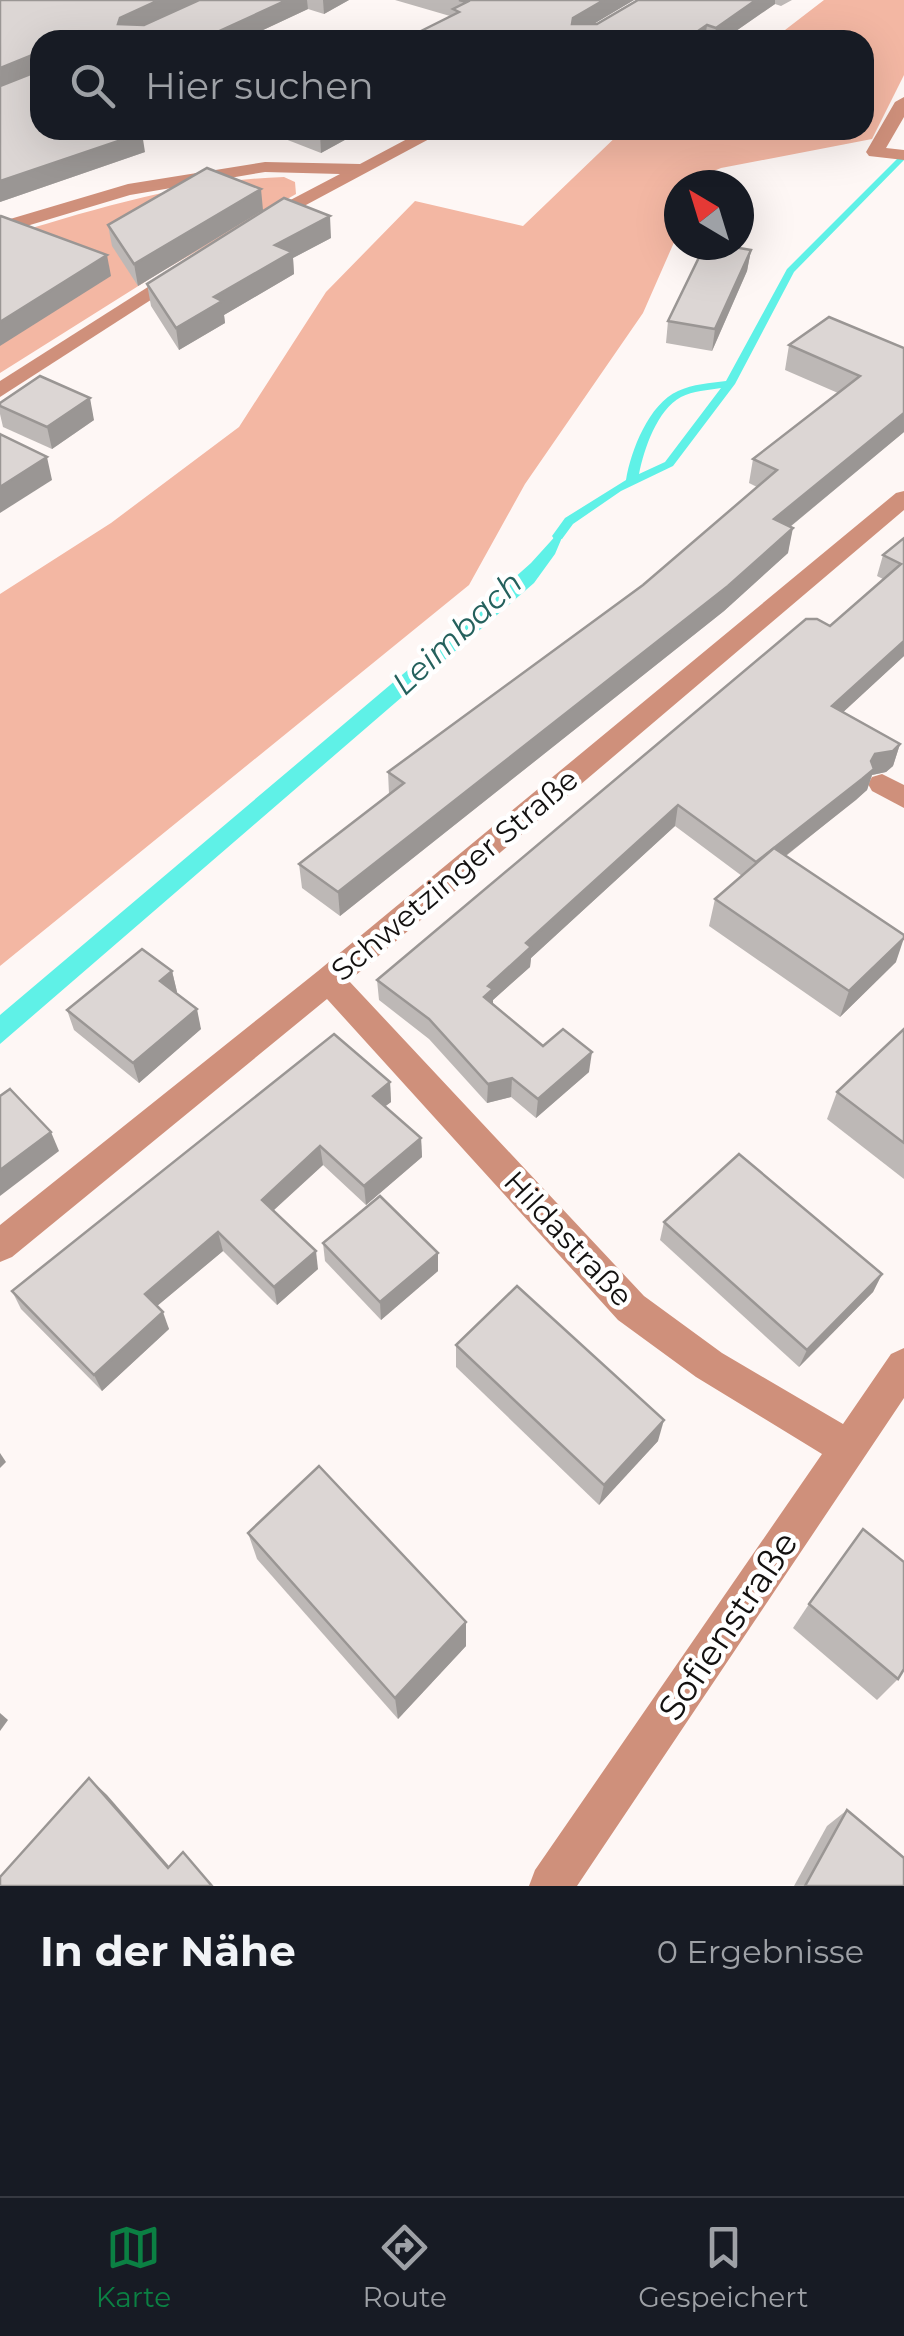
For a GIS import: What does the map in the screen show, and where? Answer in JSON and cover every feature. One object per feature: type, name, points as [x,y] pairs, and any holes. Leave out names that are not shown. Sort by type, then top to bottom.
[{"type":"street","points":[[889,154],[904,102]]},
{"type":"street","points":[[246,232],[419,140]]},
{"type":"street","points":[[0,228],[128,190],[245,170],[368,169]]},
{"type":"street","points":[[0,392],[199,260]]},
{"type":"street","name":"Schwetzinger Straße","points":[[0,1246],[328,980],[904,498]]},
{"type":"street","name":"Hildastraße","points":[[328,980],[631,1308],[674,1344],[848,1448]]},
{"type":"street","name":"Sofienstraße","points":[[551,1886],[904,1366]]},
{"type":"shaded area","points":[[824,0],[904,0],[904,75],[874,135],[874,30],[785,30]]},
{"type":"shaded area","points":[[613,140],[867,140],[716,170],[664,170],[666,260],[643,313],[525,484],[469,585],[0,966],[0,594],[111,523],[239,427],[326,292],[415,201],[523,226]]},
{"type":"shaded area","points":[[284,177],[295,182],[296,194],[159,273],[0,373],[0,238],[176,190]]},
{"type":"water","points":[[569,521],[555,554],[534,583],[0,1044],[0,1015],[474,614],[531,563]]},
{"type":"building","points":[[0,0],[159,0],[120,18],[118,24],[144,25],[199,0],[287,0],[222,30],[30,30],[30,56],[0,68]]},
{"type":"building","points":[[459,0],[604,0],[573,18],[572,24],[597,24],[638,0],[756,0],[716,28],[707,25],[700,30],[423,30],[459,12],[453,9],[467,2]]},
{"type":"building","points":[[30,74],[30,140],[121,140],[0,181],[0,86]]},
{"type":"building","points":[[207,168],[261,189],[134,264],[108,225]]},
{"type":"building","points":[[284,198],[330,216],[275,245],[292,252],[214,297],[222,301],[176,328],[147,284]]},
{"type":"building","points":[[1,216],[107,255],[0,322]]},
{"type":"building","points":[[698,260],[746,260],[715,329],[668,321]]},
{"type":"building","points":[[829,317],[904,348],[904,413],[774,519],[793,528],[728,586],[338,892],[299,864],[404,783],[388,772],[643,585],[777,470],[753,459],[860,376],[789,345]]},
{"type":"building","points":[[40,376],[90,398],[47,427],[0,406]]},
{"type":"building","points":[[0,434],[47,457],[0,487]]},
{"type":"building","points":[[904,538],[904,641],[832,706],[900,744],[893,751],[875,754],[871,761],[874,769],[756,862],[678,805],[526,943],[531,947],[488,986],[493,989],[484,997],[543,1046],[563,1029],[592,1052],[538,1099],[512,1078],[488,1084],[429,1019],[377,980],[806,619],[817,619],[830,626],[901,564],[883,555]]},
{"type":"building","points":[[774,848],[904,935],[849,991],[715,899]]},
{"type":"building","points":[[142,949],[172,971],[160,981],[197,1009],[133,1063],[67,1010]]},
{"type":"building","points":[[904,1029],[904,1143],[837,1092]]},
{"type":"building","points":[[334,1034],[390,1082],[373,1096],[421,1138],[364,1186],[320,1146],[262,1200],[316,1251],[274,1287],[218,1232],[145,1294],[163,1312],[94,1375],[12,1291]]},
{"type":"building","points":[[10,1089],[51,1132],[0,1170],[0,1096]]},
{"type":"building","points":[[739,1154],[882,1274],[807,1350],[664,1222]]},
{"type":"building","points":[[380,1196],[438,1253],[380,1302],[323,1243]]},
{"type":"building","points":[[517,1286],[664,1420],[604,1485],[456,1345]]},
{"type":"building","points":[[319,1466],[466,1622],[395,1698],[248,1533]]},
{"type":"building","points":[[863,1529],[904,1562],[904,1669],[898,1679],[809,1604]]},
{"type":"building","points":[[89,1778],[168,1868],[183,1852],[212,1886],[0,1886],[0,1877]]},
{"type":"building","points":[[847,1810],[904,1858],[904,1886],[805,1886]]},
{"type":"waterway","name":"Leimbach","points":[[730,384],[790,271],[904,155]]},
{"type":"waterway","points":[[632,482],[647,435],[670,400],[689,390],[730,384]]},
{"type":"waterway","name":"Leimbach","points":[[632,482],[669,464],[730,384]]},
{"type":"waterway","name":"Leimbach","points":[[558,536],[569,521],[632,482]]}]
